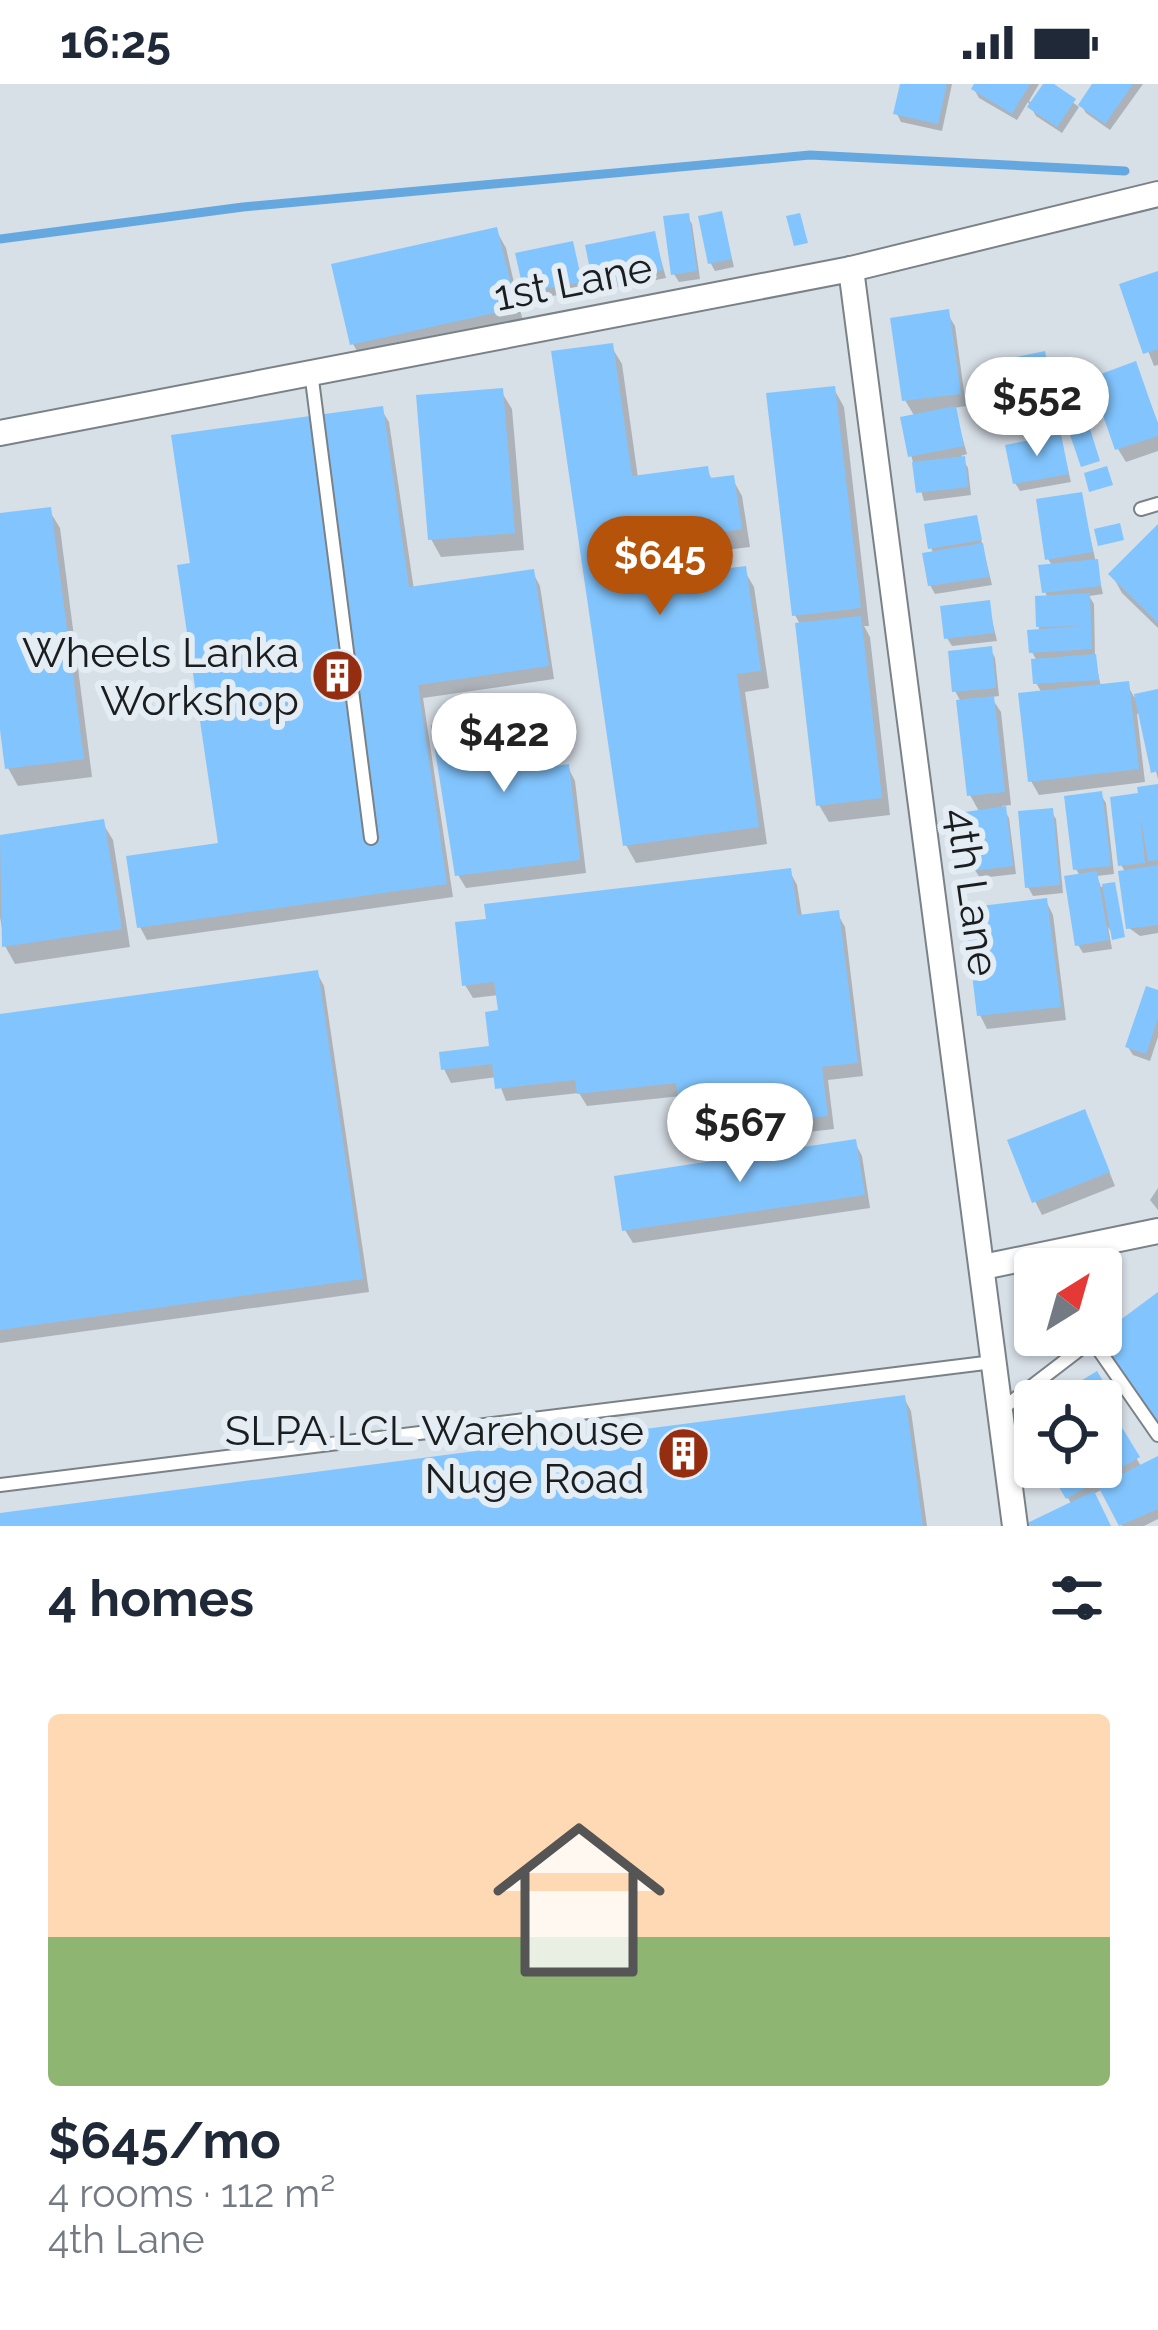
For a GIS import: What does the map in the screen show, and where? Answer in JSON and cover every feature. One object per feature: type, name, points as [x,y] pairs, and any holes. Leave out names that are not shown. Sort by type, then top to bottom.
[{"type":"street","name":"1st Lane","points":[[0,433],[851,268],[1158,194]]},
{"type":"street","name":"4th Lane","points":[[851,268],[1016,1526]]},
{"type":"street","points":[[983,1267],[1158,1232]]},
{"type":"lane","points":[[311,370],[371,838]]},
{"type":"lane","points":[[1141,509],[1158,504]]},
{"type":"lane","points":[[1002,1409],[1092,1340],[1158,1435]]},
{"type":"lane","points":[[0,1485],[996,1362]]},
{"type":"building","points":[[900,84],[947,84],[938,124],[893,114]]},
{"type":"building","points":[[974,84],[1030,84],[1012,114],[971,89]]},
{"type":"building","points":[[1043,84],[1054,84],[1076,99],[1057,127],[1027,107]]},
{"type":"building","points":[[1092,84],[1133,84],[1105,124],[1078,105]]},
{"type":"building","points":[[722,211],[732,259],[708,264],[698,216]]},
{"type":"building","points":[[689,213],[697,271],[671,275],[663,216]]},
{"type":"building","points":[[800,213],[808,243],[794,246],[786,216]]},
{"type":"building","points":[[497,227],[517,308],[350,345],[331,264]]},
{"type":"building","points":[[655,231],[663,270],[593,284],[585,245]]},
{"type":"building","points":[[573,241],[582,282],[524,293],[515,253]]},
{"type":"building","points":[[1158,271],[1158,349],[1143,354],[1119,284]]},
{"type":"building","points":[[949,309],[961,394],[902,401],[890,318]]},
{"type":"building","points":[[613,343],[632,476],[708,466],[710,478],[734,475],[742,529],[717,533],[722,569],[746,566],[761,671],[737,674],[759,827],[623,846],[551,351]]},
{"type":"building","points":[[1045,351],[1054,394],[996,405],[988,363]]},
{"type":"building","points":[[1136,361],[1158,436],[1115,450],[1090,378]]},
{"type":"building","points":[[835,386],[861,608],[792,616],[766,393]]},
{"type":"building","points":[[503,388],[515,533],[428,540],[416,395]]},
{"type":"building","points":[[1080,396],[1086,418],[1068,423],[1061,400]]},
{"type":"building","name":"Wheels Lanka Workshop","points":[[383,406],[409,587],[534,569],[549,666],[418,685],[447,884],[137,928],[126,856],[218,843],[177,565],[190,563],[171,435]]},
{"type":"building","points":[[956,406],[964,446],[908,457],[900,417]]},
{"type":"building","points":[[1090,429],[1100,461],[1081,467],[1070,435]]},
{"type":"building","points":[[1061,434],[1069,474],[1013,484],[1005,445]]},
{"type":"building","points":[[965,456],[968,487],[916,493],[912,462]]},
{"type":"building","points":[[1107,466],[1113,485],[1089,492],[1084,473]]},
{"type":"building","points":[[1082,492],[1093,552],[1045,560],[1036,499]]},
{"type":"building","points":[[51,507],[84,759],[5,769],[0,730],[0,513]]},
{"type":"building","points":[[977,515],[982,540],[928,549],[924,524]]},
{"type":"building","points":[[1120,523],[1124,540],[1098,546],[1094,529]]},
{"type":"building","points":[[1158,524],[1158,623],[1108,574]]},
{"type":"building","points":[[983,543],[989,577],[928,586],[922,553]]},
{"type":"building","points":[[1098,559],[1101,586],[1042,593],[1038,565]]},
{"type":"building","points":[[1090,593],[1092,649],[1029,653],[1027,630],[1082,626],[1036,627],[1035,596]]},
{"type":"building","points":[[990,600],[994,633],[944,639],[940,606]]},
{"type":"building","points":[[861,616],[882,798],[816,806],[795,623]]},
{"type":"building","points":[[992,646],[996,688],[952,692],[948,651]]},
{"type":"building","points":[[1096,654],[1099,680],[1033,684],[1031,659]]},
{"type":"building","points":[[1129,681],[1139,769],[1028,782],[1018,693]]},
{"type":"building","points":[[1158,689],[1158,771],[1151,773],[1134,694]]},
{"type":"building","points":[[994,696],[1005,792],[967,796],[956,700]]},
{"type":"building","points":[[541,710],[548,767],[569,764],[580,860],[455,876],[431,725]]},
{"type":"building","points":[[1158,784],[1158,860],[1148,861],[1140,814],[1145,863],[1118,866],[1110,797]]},
{"type":"building","points":[[1102,791],[1111,866],[1073,870],[1064,796]]},
{"type":"building","points":[[1006,806],[1013,866],[972,871],[965,812]]},
{"type":"building","points":[[1053,808],[1060,885],[1025,888],[1018,811]]},
{"type":"building","points":[[104,819],[122,929],[2,947],[0,835]]},
{"type":"building","points":[[1158,865],[1158,925],[1126,929],[1118,871]]},
{"type":"building","points":[[791,868],[798,915],[839,910],[858,1063],[822,1067],[828,1116],[682,1133],[676,1083],[577,1094],[575,1080],[495,1089],[492,1064],[441,1070],[439,1052],[489,1046],[485,1012],[498,1010],[494,982],[462,986],[455,922],[486,919],[484,904]]},
{"type":"building","points":[[1097,871],[1109,940],[1075,946],[1064,876]]},
{"type":"building","points":[[1115,882],[1125,937],[1112,940],[1102,884]]},
{"type":"building","points":[[1047,898],[1061,1007],[977,1016],[964,908]]},
{"type":"building","points":[[318,970],[363,1279],[0,1330],[0,1014]]},
{"type":"building","points":[[1146,986],[1158,990],[1158,1018],[1146,1054],[1125,1047]]},
{"type":"building","points":[[1085,1109],[1110,1172],[1032,1203],[1007,1140]]},
{"type":"building","points":[[856,1139],[865,1195],[622,1231],[614,1176]]},
{"type":"building","points":[[1158,1292],[1158,1422],[1109,1356],[1122,1356],[1122,1319]]},
{"type":"building","points":[[1097,1371],[1102,1380],[1082,1380]]},
{"type":"building","name":"SLPA LCL Warehouse Nuge Road","points":[[905,1395],[923,1526],[0,1526],[0,1513]]},
{"type":"building","points":[[1122,1428],[1140,1457],[1122,1467]]},
{"type":"building","points":[[1158,1456],[1158,1509],[1119,1526],[1099,1488],[1122,1488],[1122,1474]]},
{"type":"building","points":[[1059,1488],[1085,1488],[1066,1499]]},
{"type":"building","points":[[1094,1491],[1111,1526],[1021,1526]]},
{"type":"waterway","points":[[0,239],[243,207],[810,155],[1125,171]]},
{"type":"place","name":"Wheels Lanka Workshop","points":[[338,676]]},
{"type":"place","name":"SLPA LCL Warehouse Nuge Road","points":[[683,1454]]}]
